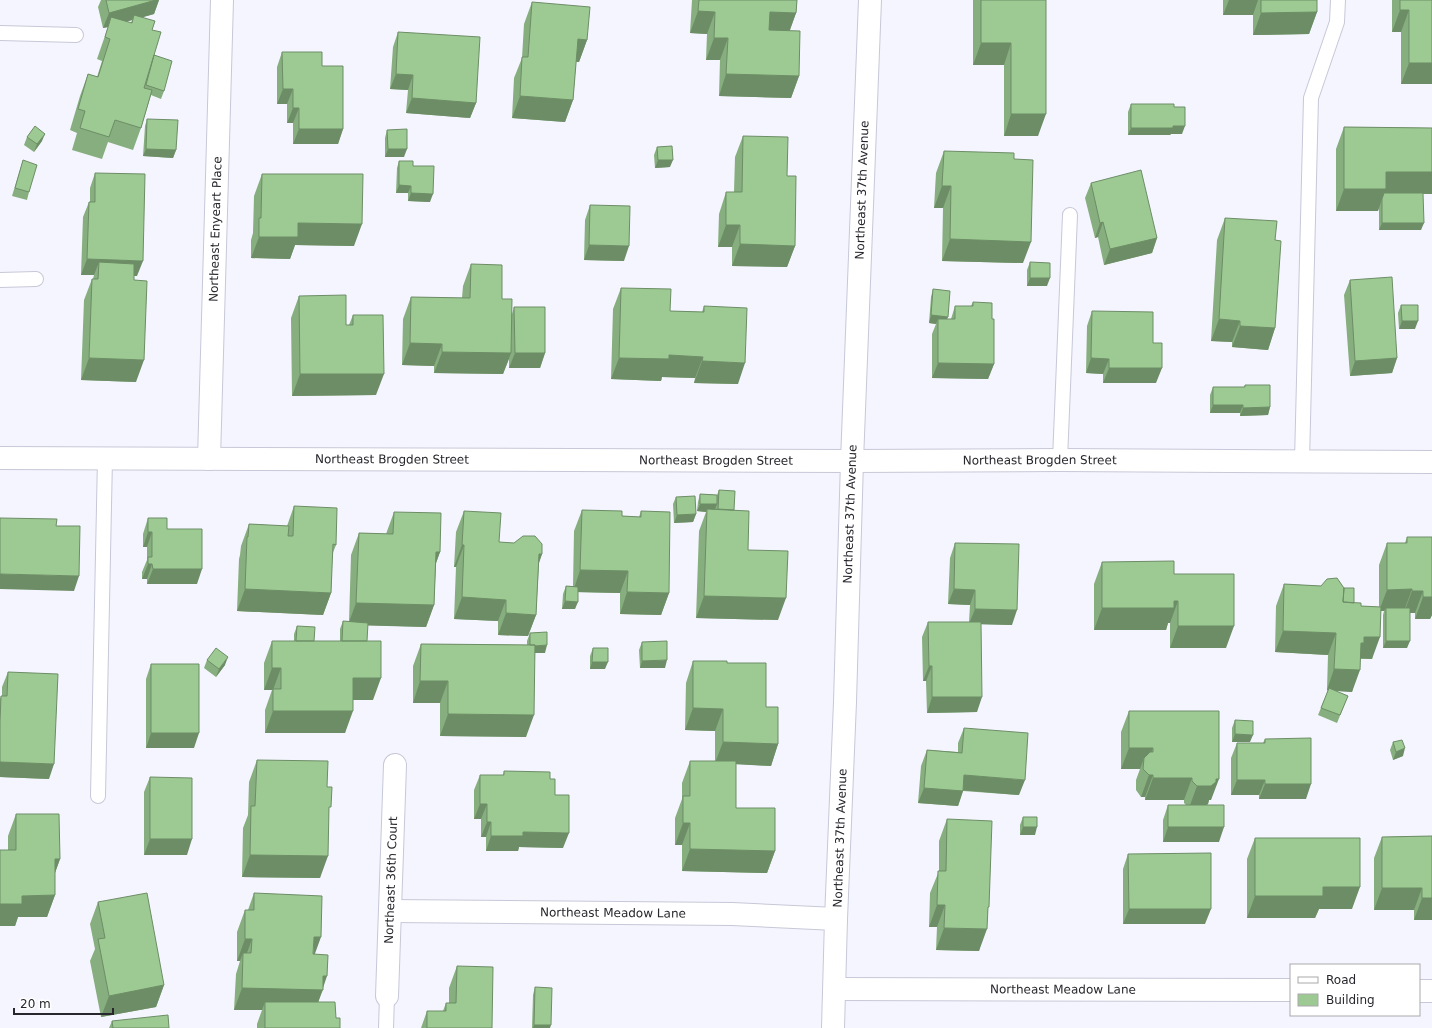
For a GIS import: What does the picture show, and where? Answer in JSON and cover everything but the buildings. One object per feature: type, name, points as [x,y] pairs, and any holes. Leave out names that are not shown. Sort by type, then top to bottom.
[{"type":"street","name":"Northeast Enyeart Place","points":[[209,459],[222,0]]},
{"type":"street","name":"Northeast 37th Avenue","points":[[833,1028],[836,919],[846,702],[852,461],[870,0]]},
{"type":"street","name":"Northeast Brogden Street","points":[[0,458],[1432,462]]},
{"type":"street","name":"Northeast 36th Court","points":[[387,996],[395,765]]},
{"type":"street","name":"Northeast Meadow Lane","points":[[390,911],[732,914],[836,919]]},
{"type":"street","name":"Northeast Meadow Lane","points":[[835,989],[1290,990]]},
{"type":"street","points":[[1420,991],[1432,991]]},
{"type":"lane","points":[[1302,461],[1311,98],[1337,22],[1338,0]]},
{"type":"lane","points":[[0,33],[76,35]]},
{"type":"lane","points":[[1060,460],[1070,215]]},
{"type":"lane","points":[[0,280],[36,279]]},
{"type":"lane","points":[[98,796],[105,458]]},
{"type":"lane","points":[[386,1028],[387,996]]}]
